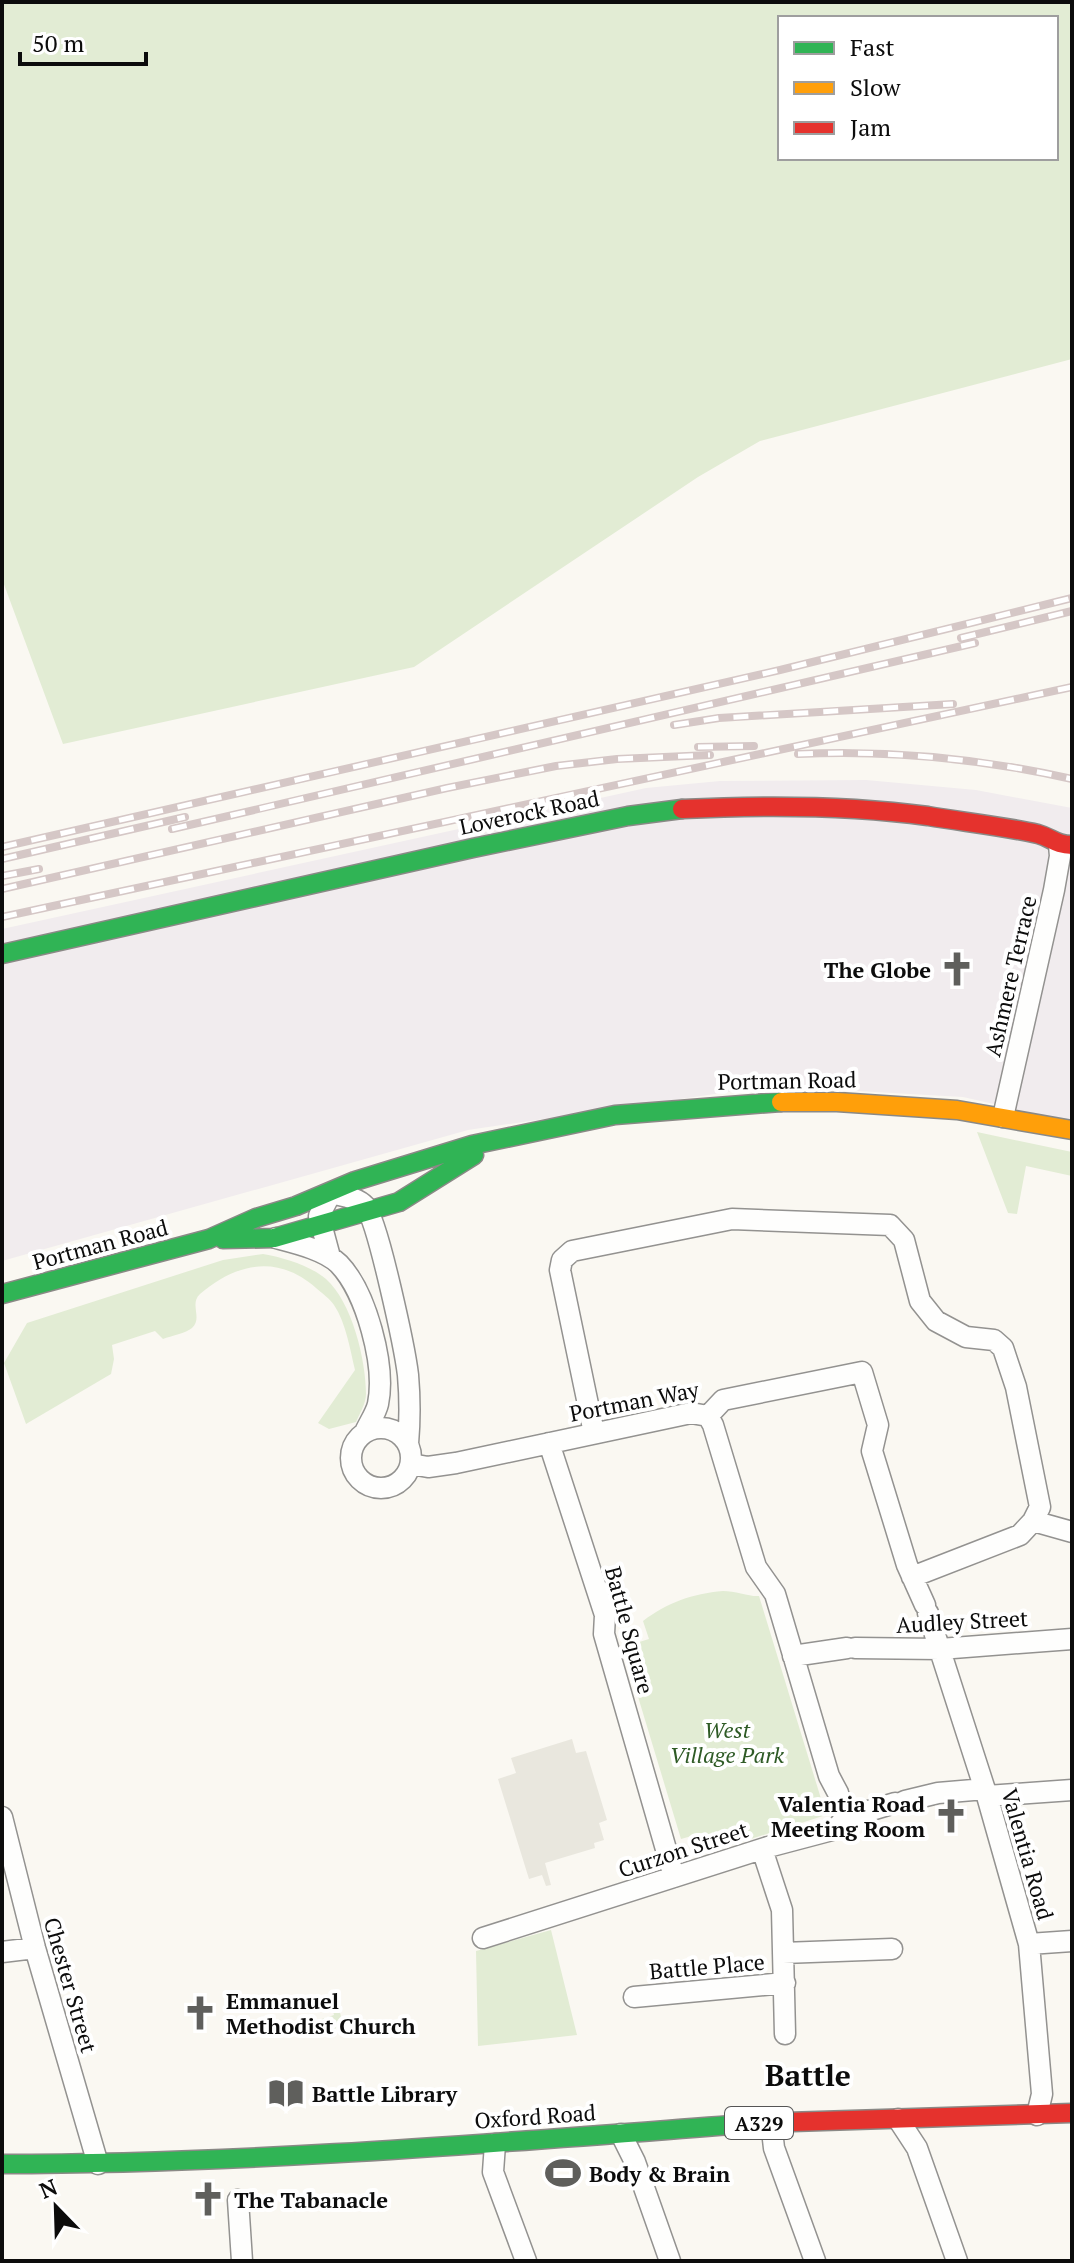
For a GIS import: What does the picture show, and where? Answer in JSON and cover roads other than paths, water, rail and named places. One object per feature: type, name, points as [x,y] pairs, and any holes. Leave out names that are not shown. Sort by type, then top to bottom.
[{"type":"street","name":"Loverock Road","points":[[2,954],[473,848],[670,810],[729,807],[869,810],[1041,835],[1065,845]]},
{"type":"street","name":"Ashmere Terrace","points":[[1003,1117],[1060,856],[1065,845]]},
{"type":"street","name":"Portman Road","points":[[2,1294],[209,1239],[355,1181],[438,1154],[615,1115],[762,1102],[852,1102],[1003,1117],[1072,1130]]},
{"type":"street","name":"Portman Road","points":[[209,1239],[274,1238],[399,1202],[503,1140]]},
{"type":"street","points":[[331,1193],[356,1199],[368,1209],[381,1249],[407,1372],[410,1421],[409,1454],[403,1480],[395,1485],[377,1488],[363,1483],[356,1477],[350,1460],[354,1442],[365,1432],[378,1405],[378,1374],[371,1328],[363,1301],[353,1283],[330,1257],[320,1226],[319,1216],[331,1193]]},
{"type":"street","points":[[381,1249],[389,1220],[399,1202]]},
{"type":"street","points":[[594,1433],[560,1270],[562,1260],[572,1251],[732,1219],[890,1225],[904,1240],[920,1301],[936,1321],[966,1337],[994,1340],[1003,1348],[1016,1387],[1040,1507],[1033,1521],[1020,1535],[912,1577]]},
{"type":"street","points":[[274,1238],[330,1257]]},
{"type":"street","name":"Portman Way","points":[[409,1454],[428,1467],[456,1463],[691,1413],[708,1416],[723,1400],[862,1372]]},
{"type":"street","name":"Valentia Road","points":[[862,1372],[878,1425],[872,1451],[986,1792],[1029,1944],[1042,2094],[1037,2115]]},
{"type":"street","points":[[708,1416],[756,1567],[775,1594],[829,1776],[845,1818]]},
{"type":"street","points":[[365,1432],[384,1428],[402,1436],[409,1454]]},
{"type":"street","name":"Battle Square","points":[[549,1443],[605,1615],[604,1634],[674,1877]]},
{"type":"street","points":[[1033,1521],[1072,1532]]},
{"type":"street","name":"Audley Street","points":[[793,1656],[851,1648],[940,1649],[1072,1639]]},
{"type":"street","name":"Curzon Street","points":[[483,1938],[762,1849],[836,1829],[845,1818],[900,1802],[938,1793],[1072,1790]]},
{"type":"street","name":"Chester Street","points":[[2,1817],[35,1948],[98,2164]]},
{"type":"street","name":"Battle Place","points":[[762,1849],[782,1910],[785,2034]]},
{"type":"street","points":[[1029,1944],[1072,1941]]},
{"type":"street","points":[[2,1952],[35,1948]]},
{"type":"street","name":"Battle Place","points":[[783,1953],[892,1949]]},
{"type":"street","name":"Battle Place","points":[[634,1997],[785,1983]]},
{"type":"street","name":"Oxford Road","points":[[2,2164],[98,2164],[495,2144],[771,2122],[1072,2113]]},
{"type":"street","points":[[898,2119],[917,2148],[957,2261]]},
{"type":"street","points":[[771,2122],[774,2148],[815,2261]]},
{"type":"street","points":[[621,2134],[635,2162],[670,2261]]},
{"type":"street","points":[[495,2144],[493,2172],[526,2261]]},
{"type":"street","points":[[238,2200],[242,2261]]},
{"type":"railway","points":[[2,847],[780,670],[1072,598]]},
{"type":"railway","points":[[961,638],[1072,611]]},
{"type":"railway","points":[[172,829],[975,643]]},
{"type":"railway","points":[[2,917],[1072,687]]},
{"type":"railway","points":[[674,725],[719,718],[953,704]]},
{"type":"railway","points":[[698,747],[754,746]]},
{"type":"railway","points":[[798,754],[867,753],[936,758],[1004,766],[1072,779]]},
{"type":"railway","points":[[2,889],[556,766],[617,759],[710,755]]},
{"type":"railway","points":[[2,859],[185,817]]},
{"type":"railway","points":[[2,876],[39,869]]},
{"type":"place","name":"The Globe","points":[[957,969]]},
{"type":"place","name":"Valentia Road Meeting Room","points":[[951,1816]]},
{"type":"place","name":"Emmanuel Methodist Church","points":[[200,2013]]},
{"type":"place","name":"Battle Library","points":[[286,2093]]},
{"type":"place","name":"Body & Brain","points":[[563,2173]]},
{"type":"place","name":"The Tabanacle","points":[[208,2199]]},
{"type":"district","name":"Battle","points":[[808,2075]]},
{"type":"park label","name":"West Village Park","points":[[727,1742]]}]
